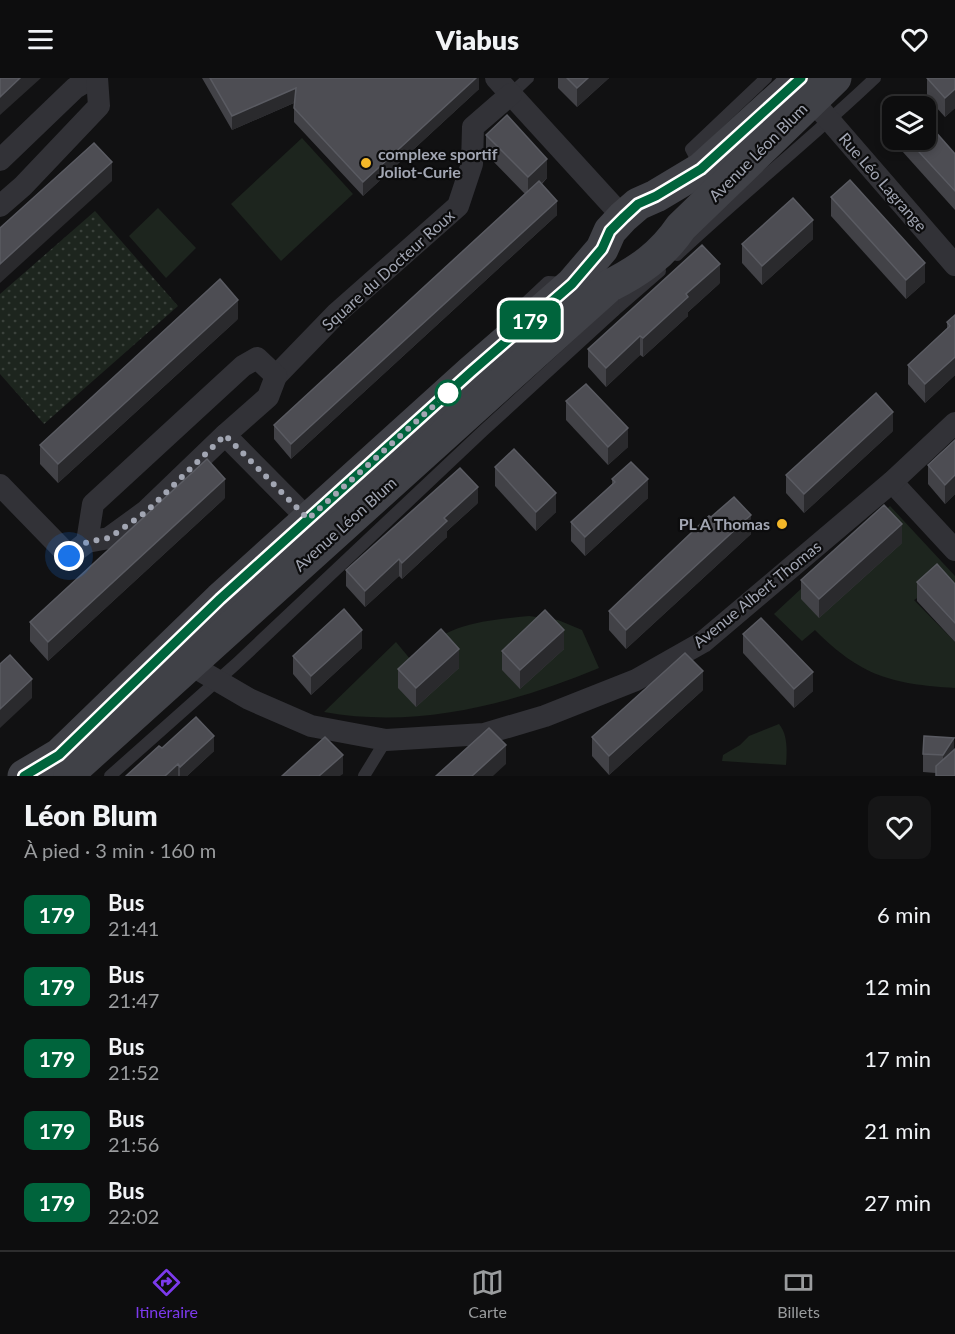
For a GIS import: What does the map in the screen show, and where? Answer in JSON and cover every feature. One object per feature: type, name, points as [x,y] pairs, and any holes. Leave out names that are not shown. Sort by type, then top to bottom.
[{"type":"main road","name":"Avenue Léon Blum","points":[[24,776],[64,766],[77,766],[202,672],[671,244],[681,227],[835,78]]},
{"type":"main road","name":"Avenue Léon Blum","points":[[64,766],[220,599],[304,516],[572,284],[602,249],[610,231],[638,204],[656,196],[814,100]]},
{"type":"main road","points":[[656,196],[671,211],[681,227]]},
{"type":"main road","points":[[602,249],[616,292]]},
{"type":"street","points":[[0,160],[75,88],[94,78],[99,106],[23,186],[0,206]]},
{"type":"street","points":[[503,86],[624,217]]},
{"type":"street","name":"Square du Docteur Roux","points":[[0,485],[69,556],[87,542],[109,538],[146,512],[225,435],[268,397],[276,376],[337,313],[458,206],[472,164],[473,127],[503,86]]},
{"type":"street","name":"Rue Léo Lagrange","points":[[814,100],[955,265]]},
{"type":"street","points":[[87,542],[93,504],[243,366],[256,358],[276,376]]},
{"type":"street","name":"Avenue Albert Thomas","points":[[202,672],[249,699],[311,726],[386,740],[484,734],[545,716],[636,680],[703,642],[892,482],[955,423]]},
{"type":"street","points":[[225,435],[304,516]]},
{"type":"street","points":[[892,482],[955,550]]},
{"type":"lane","points":[[503,86],[528,78]]},
{"type":"lane","points":[[701,169],[691,148],[766,78]]},
{"type":"lane","points":[[616,292],[642,289],[717,217],[814,100],[875,78]]},
{"type":"lane","points":[[505,322],[548,282],[572,284]]},
{"type":"lane","points":[[304,516],[420,401]]},
{"type":"lane","points":[[110,776],[202,672]]},
{"type":"lane","points":[[364,776],[386,740]]},
{"type":"shaded area","points":[[302,138],[353,194],[281,261],[231,204]]},
{"type":"shaded area","points":[[158,208],[196,248],[166,278],[129,236]]},
{"type":"shaded area","points":[[95,211],[178,306],[44,424],[0,374],[0,294]]},
{"type":"shaded area","points":[[890,506],[955,576],[955,602],[919,597],[914,600],[955,642],[955,688],[913,684],[878,675],[847,658],[815,630],[802,641],[774,614]]},
{"type":"shaded area","points":[[529,616],[558,620],[582,630],[599,668],[533,692],[464,710],[394,717],[324,712],[396,642],[411,660],[437,638],[451,631],[480,622]]},
{"type":"shaded area","points":[[779,724],[787,749],[786,765],[722,761],[723,755],[740,745],[749,736]]},
{"type":"building","points":[[0,78],[20,78],[0,97]]},
{"type":"building","name":"complexe sportif Joliot-Curie","points":[[210,78],[476,78],[363,182],[294,108],[296,88],[232,116]]},
{"type":"building","points":[[567,78],[588,78],[577,88]]},
{"type":"building","points":[[927,78],[955,78],[955,89],[945,98]]},
{"type":"building","points":[[507,115],[547,159],[528,177],[486,135]]},
{"type":"building","points":[[936,132],[955,154],[955,191],[917,150],[936,150]]},
{"type":"building","points":[[94,143],[112,162],[0,264],[0,228]]},
{"type":"building","points":[[850,180],[925,263],[906,280],[831,197]]},
{"type":"building","points":[[539,181],[557,201],[291,444],[274,425]]},
{"type":"building","points":[[793,198],[813,220],[762,266],[742,244]]},
{"type":"building","points":[[702,245],[720,264],[686,294],[688,297],[643,338],[640,336],[606,368],[588,349]]},
{"type":"building","points":[[220,279],[238,300],[58,464],[40,445]]},
{"type":"building","points":[[955,315],[955,357],[925,384],[908,365],[950,326],[947,322]]},
{"type":"building","points":[[586,384],[628,428],[608,447],[566,401]]},
{"type":"building","points":[[876,393],[893,412],[804,494],[786,475]]},
{"type":"building","points":[[955,440],[955,475],[945,485],[928,465]]},
{"type":"building","points":[[514,449],[556,493],[536,512],[495,467]]},
{"type":"building","points":[[207,459],[225,479],[48,642],[30,622]]},
{"type":"building","points":[[631,462],[648,479],[585,537],[571,522],[615,482],[612,479]]},
{"type":"building","points":[[460,468],[478,487],[444,518],[447,521],[402,563],[399,559],[365,591],[346,570]]},
{"type":"building","points":[[734,497],[751,515],[626,630],[609,611],[709,516],[711,517]]},
{"type":"building","points":[[884,505],[902,524],[819,599],[801,580]]},
{"type":"building","points":[[937,564],[955,584],[955,623],[917,582]]},
{"type":"building","points":[[344,609],[362,630],[311,676],[293,656]]},
{"type":"building","points":[[545,610],[564,630],[520,670],[502,651]]},
{"type":"building","points":[[761,618],[813,672],[794,689],[743,634]]},
{"type":"building","points":[[441,629],[459,649],[416,688],[398,669]]},
{"type":"building","points":[[685,653],[703,671],[609,756],[592,737]]},
{"type":"building","points":[[10,655],[32,679],[0,709],[0,664]]},
{"type":"building","points":[[196,717],[214,736],[180,767],[178,764],[165,776],[126,776],[159,746],[162,748]]},
{"type":"building","points":[[489,728],[506,745],[472,776],[436,776]]},
{"type":"building","points":[[924,736],[954,738],[943,755],[923,754]]},
{"type":"building","points":[[325,737],[343,755],[319,776],[282,776]]},
{"type":"building","points":[[955,749],[955,776],[936,776],[936,766]]},
{"type":"bus line","name":"179","points":[[24,776],[59,755],[220,599],[572,284],[602,249],[610,231],[638,204],[701,169],[801,78]]},
{"type":"place","name":"complexe sportif Joliot-Curie","points":[[366,163]]},
{"type":"place","name":"PL A Thomas","points":[[782,524]]},
{"type":"route","points":[[69,556],[87,542],[109,538],[146,512],[225,435],[308,519],[448,393]]}]
